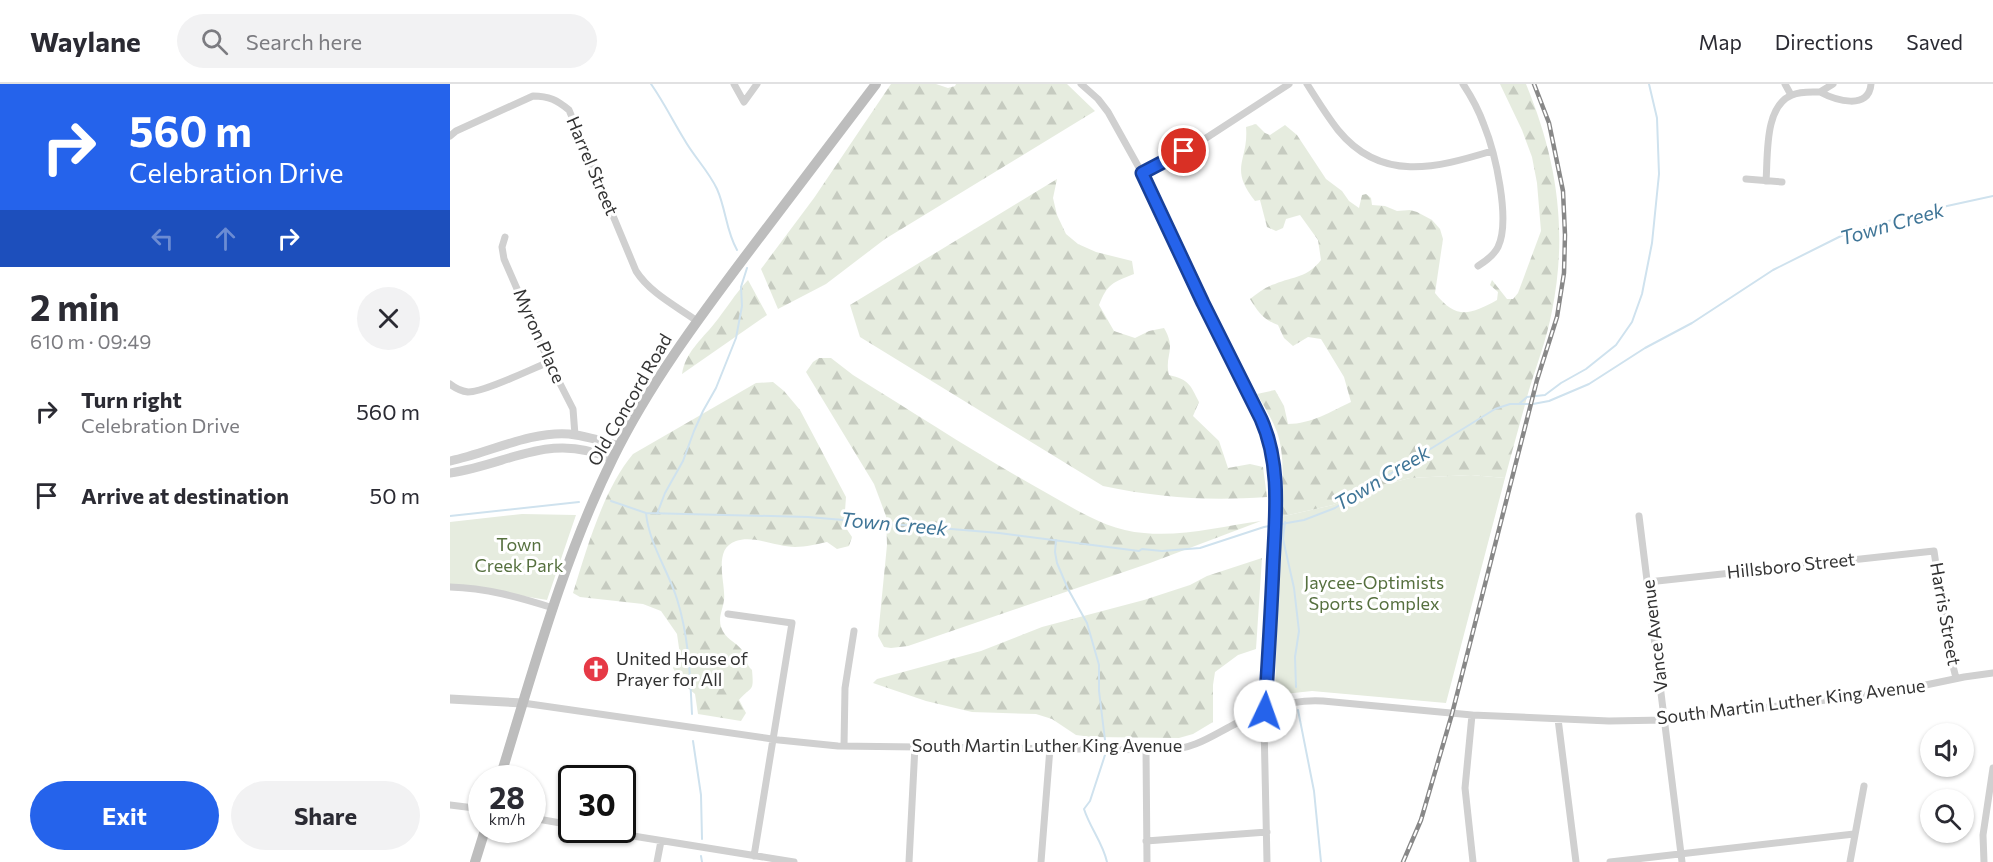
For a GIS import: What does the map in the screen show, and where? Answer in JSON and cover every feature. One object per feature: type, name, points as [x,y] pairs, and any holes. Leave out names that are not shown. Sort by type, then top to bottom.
[{"type":"main road","name":"Old Concord Road","points":[[505,765],[553,608],[586,518],[619,446],[649,393],[697,321],[876,84]]},
{"type":"main road","points":[[475,862],[481,843]]},
{"type":"street","points":[[734,84],[744,102],[757,84]]},
{"type":"street","points":[[1081,84],[1098,99],[1108,112],[1142,173],[1269,436],[1275,468],[1275,532],[1264,738],[1267,862]]},
{"type":"street","points":[[1142,173],[1200,142],[1289,84]]},
{"type":"street","points":[[1307,84],[1340,132],[1360,150],[1384,163],[1408,168],[1435,167],[1492,151]]},
{"type":"street","points":[[1463,84],[1484,124],[1501,195],[1501,236],[1498,247],[1488,259],[1478,266]]},
{"type":"street","points":[[1785,84],[1791,95]]},
{"type":"street","points":[[1820,92],[1833,84]]},
{"type":"street","points":[[1766,181],[1771,120],[1776,110],[1791,95],[1820,92],[1831,98],[1862,100],[1868,95],[1871,84]]},
{"type":"street","name":"Harrel Street","points":[[450,136],[456,131],[533,96],[547,96],[558,101],[569,110],[636,271],[642,280],[660,295],[697,321]]},
{"type":"street","points":[[1746,179],[1782,182]]},
{"type":"street","name":"Myron Place","points":[[505,237],[502,247],[504,259],[549,362],[573,409],[575,435]]},
{"type":"street","points":[[450,384],[467,392],[481,389],[549,362]]},
{"type":"street","points":[[450,460],[553,434],[575,435],[619,446]]},
{"type":"street","points":[[515,456],[545,443],[572,441],[575,435]]},
{"type":"street","points":[[450,472],[550,448],[568,447],[595,451],[612,459]]},
{"type":"street","name":"Vance Avenue","points":[[1640,516],[1681,858]]},
{"type":"street","name":"Hillsboro Street","points":[[1648,582],[1934,550]]},
{"type":"street","name":"Harris Street","points":[[1934,550],[1948,646],[1956,678]]},
{"type":"street","points":[[450,587],[488,590],[553,608]]},
{"type":"street","points":[[728,614],[792,623],[754,856]]},
{"type":"street","points":[[844,746],[845,687],[854,631]]},
{"type":"street","name":"South Martin Luther King Avenue","points":[[450,699],[523,703],[772,739],[844,746],[1173,750],[1195,746],[1242,720],[1294,702],[1320,700],[1472,715],[1609,721],[1665,720],[1892,692],[1956,678],[1993,673]]},
{"type":"street","points":[[1472,715],[1465,788],[1473,862]]},
{"type":"street","points":[[1558,719],[1576,862]]},
{"type":"street","points":[[909,862],[915,746]]},
{"type":"street","points":[[1041,862],[1050,748]]},
{"type":"street","points":[[1146,749],[1147,862]]},
{"type":"street","points":[[1984,862],[1983,835],[1993,768]]},
{"type":"street","points":[[1851,862],[1864,786]]},
{"type":"street","points":[[450,805],[468,807]]},
{"type":"street","points":[[1146,841],[1267,832]]},
{"type":"street","points":[[1610,862],[1681,858],[1854,834]]},
{"type":"street","points":[[636,837],[794,862]]},
{"type":"street","points":[[657,862],[661,841]]},
{"type":"green space","points":[[891,84],[936,84],[948,88],[956,84],[1067,84],[1095,111],[885,239],[826,284],[778,309],[761,269],[814,198]]},
{"type":"green space","points":[[1500,84],[1526,84],[1537,112],[1552,168],[1559,224],[1557,281],[1550,321],[1505,478],[1471,475],[1410,478],[1379,486],[1333,505],[1280,517],[1282,452],[1273,422],[1257,394],[1275,390],[1284,406],[1288,424],[1313,419],[1351,402],[1344,377],[1321,339],[1308,337],[1293,346],[1284,338],[1278,325],[1262,315],[1250,299],[1268,287],[1311,270],[1321,260],[1318,240],[1300,215],[1286,219],[1283,228],[1276,231],[1267,227],[1260,200],[1255,201],[1247,189],[1241,172],[1246,127],[1256,124],[1270,135],[1285,125],[1297,135],[1326,179],[1359,208],[1362,195],[1366,194],[1371,198],[1372,205],[1385,206],[1397,211],[1410,210],[1432,220],[1440,229],[1443,239],[1435,293],[1450,308],[1464,312],[1471,311],[1497,300],[1498,292],[1490,285],[1492,280],[1507,299],[1513,299],[1518,293],[1541,231],[1537,183],[1532,157]]},
{"type":"green space","points":[[1057,179],[1053,198],[1057,215],[1066,234],[1078,244],[1096,252],[1132,261],[1134,274],[1112,285],[1105,292],[1099,305],[1114,331],[1135,338],[1149,331],[1164,328],[1170,342],[1169,375],[1188,384],[1199,402],[1193,416],[1219,441],[1228,468],[1250,464],[1263,467],[1267,497],[1225,499],[1185,497],[1103,486],[860,337],[850,305]]},
{"type":"green space","points":[[748,280],[767,315],[682,374],[686,360],[694,347]]},
{"type":"green space","points":[[819,358],[831,358],[853,375],[990,460],[1101,522],[1129,531],[1173,534],[1261,521],[1150,563],[908,646],[884,647],[878,636],[887,545],[886,516],[874,484],[806,372]]},
{"type":"green space","points":[[773,382],[800,410],[846,497],[844,525],[852,537],[849,546],[837,549],[827,542],[795,547],[750,539],[736,541],[724,551],[722,567],[724,600],[720,623],[725,634],[742,650],[752,670],[752,686],[739,700],[746,713],[741,721],[698,714],[695,694],[681,682],[673,668],[680,655],[677,634],[661,611],[643,604],[580,597],[573,593],[590,539],[605,502],[622,468],[633,454],[756,383]]},
{"type":"green space","name":"Jaycee-Optimists Sports Complex","points":[[1471,475],[1505,478],[1446,703],[1312,691],[1275,695],[1280,517],[1333,505],[1379,486],[1410,478]]},
{"type":"green space","name":"Town Creek Park","points":[[522,514],[576,515],[547,600],[488,590],[450,588],[450,522]]},
{"type":"green space","points":[[1262,558],[1256,649],[1238,655],[1215,672],[1213,722],[1193,734],[1179,738],[1076,735],[1052,719],[1036,714],[972,712],[926,701],[873,683],[877,679],[981,651],[1042,627],[1144,600]]},
{"type":"waterway","points":[[651,84],[717,189],[730,235],[737,250]]},
{"type":"waterway","points":[[1519,404],[1527,397],[1545,395],[1586,369],[1616,345],[1632,322],[1642,294],[1652,243],[1659,174],[1657,118],[1649,84]]},
{"type":"waterway","name":"Town Creek","points":[[611,501],[646,513],[808,517],[999,533],[1139,551],[1142,549],[1162,551],[1200,548],[1264,527],[1304,520],[1335,508],[1495,409],[1510,404],[1549,401],[1589,384],[1645,348],[1692,323],[1773,270],[1841,236],[1865,227],[1993,196]]},
{"type":"waterway","points":[[657,514],[665,493],[683,461],[703,411],[716,388],[736,338],[742,306],[741,287],[747,268]]},
{"type":"waterway","name":"Town Creek","points":[[450,516],[579,502]]},
{"type":"waterway","points":[[646,513],[651,535],[681,613],[688,656],[692,714]]},
{"type":"waterway","points":[[1285,522],[1283,539],[1294,588],[1299,631],[1295,657],[1296,687]]},
{"type":"waterway","points":[[1056,540],[1057,563],[1087,623],[1099,665],[1099,691],[1105,740]]},
{"type":"waterway","points":[[1298,710],[1314,791],[1321,862]]},
{"type":"waterway","points":[[693,741],[701,795],[702,839]]},
{"type":"waterway","points":[[1106,752],[1090,801],[1084,809],[1103,848],[1107,862]]},
{"type":"waterway","points":[[701,856],[702,862]]},
{"type":"railway","points":[[1403,862],[1421,820],[1452,714],[1537,380],[1557,317],[1564,273],[1563,191],[1549,123],[1534,84]]},
{"type":"place","name":"United House of Prayer for All","points":[[596,669]]},
{"type":"route","points":[[1184,151],[1142,173],[1269,436],[1275,468],[1275,532],[1265,711]]}]
